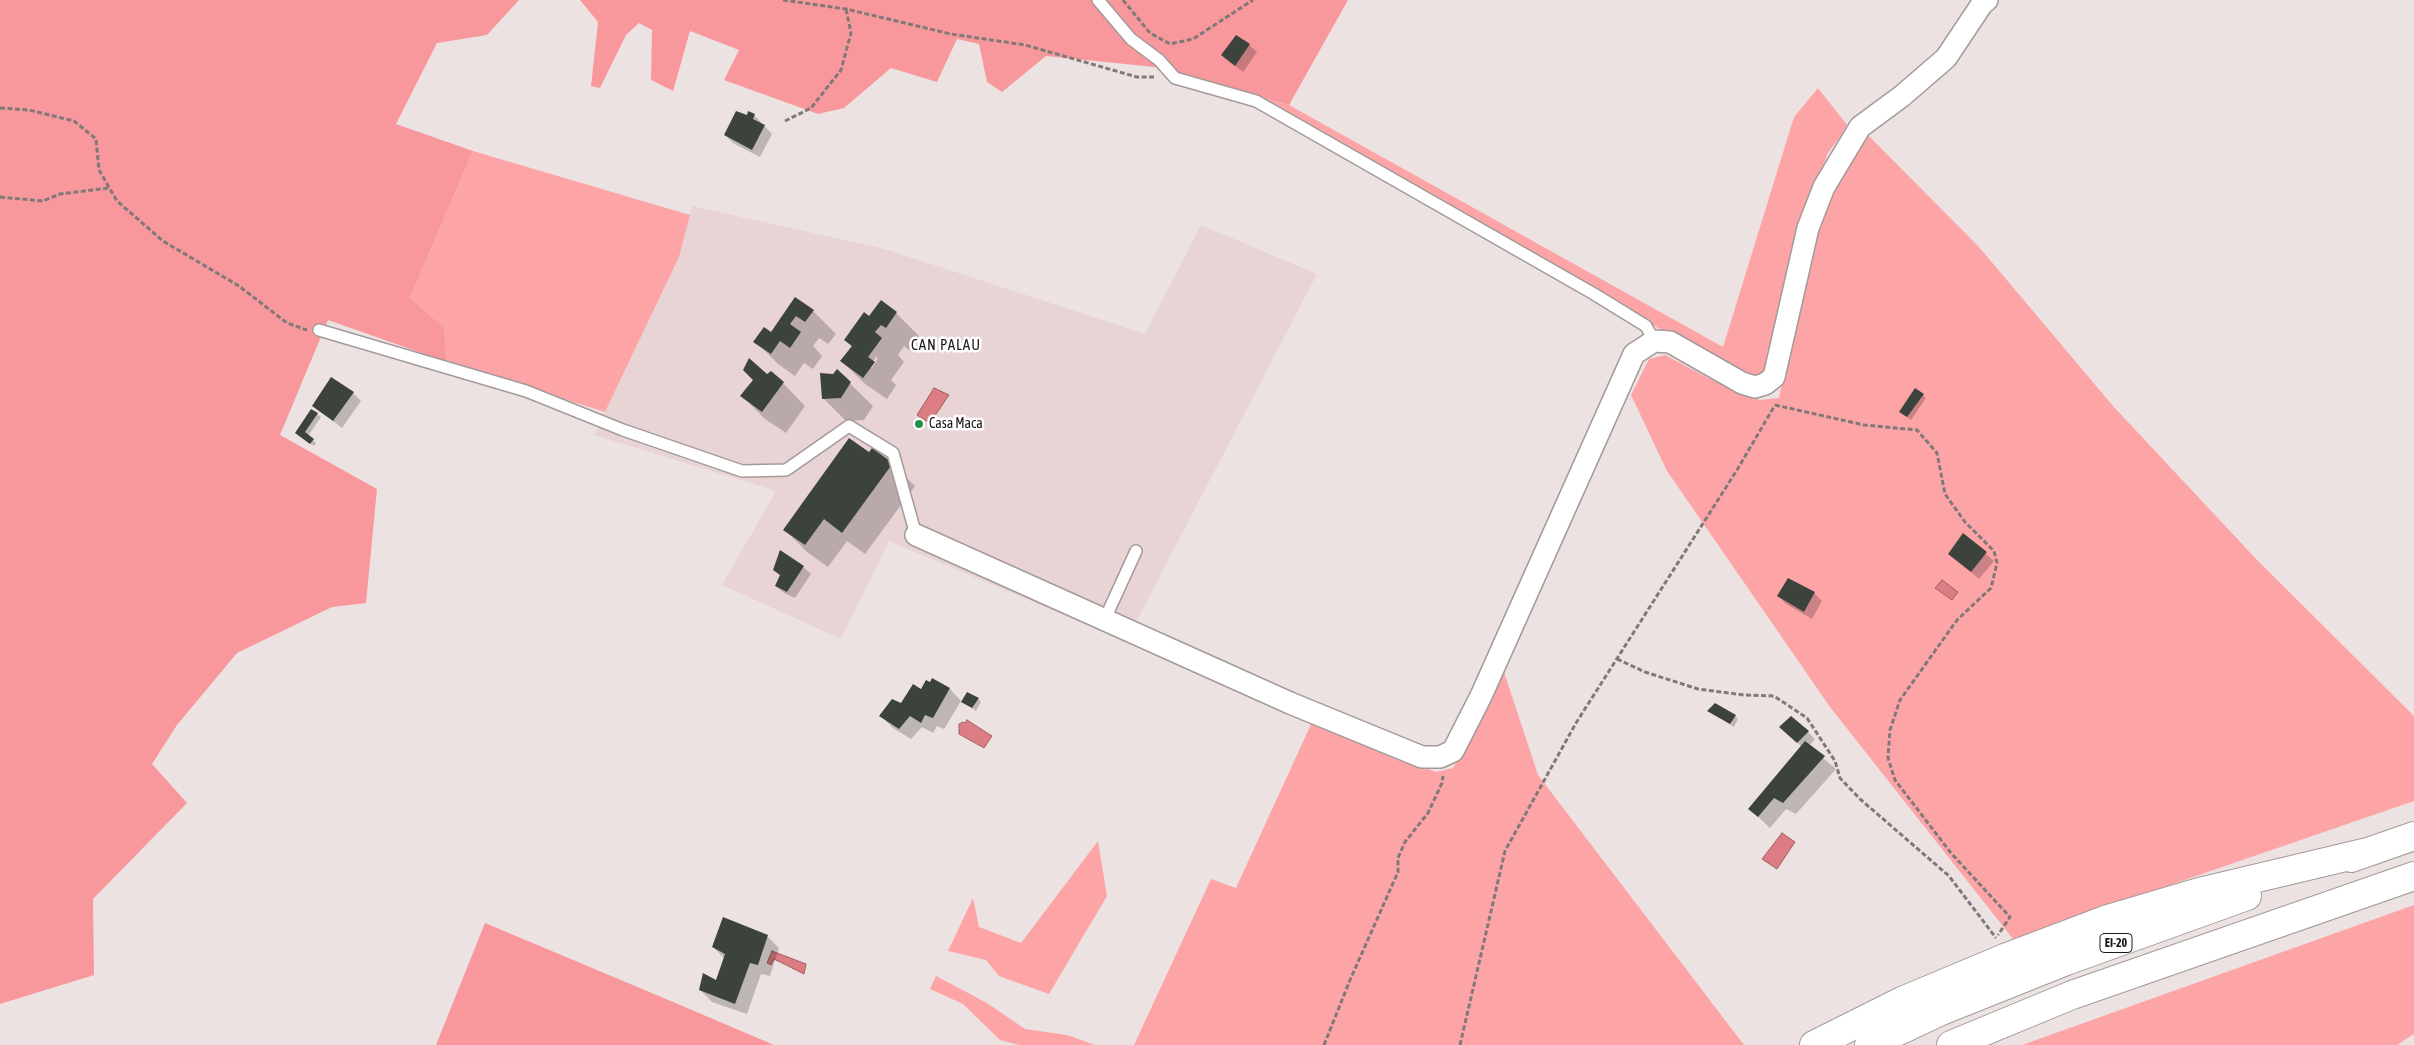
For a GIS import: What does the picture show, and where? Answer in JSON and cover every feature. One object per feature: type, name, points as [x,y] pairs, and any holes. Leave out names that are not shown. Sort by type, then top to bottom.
[{"type":"highway","name":"EI-20","points":[[1869,1045],[1941,1011],[2066,961],[2414,836]]},
{"type":"highway","points":[[1814,1045],[1928,990],[2007,957],[2105,920],[2202,890],[2367,852]]},
{"type":"highway","name":"EI-20","points":[[1951,1045],[2072,995],[2414,876]]},
{"type":"street","points":[[916,535],[1290,704],[1422,757],[1440,757],[1453,752],[1481,696],[1634,354],[1654,341],[1670,342],[1742,383],[1755,387],[1765,384],[1774,377],[1808,228],[1824,188],[1860,127],[1902,96],[1946,58],[1982,4],[1987,0]]},
{"type":"lane","points":[[1098,0],[1112,14],[1130,39],[1159,60],[1175,78],[1256,101],[1594,294],[1646,326],[1654,341]]},
{"type":"lane","points":[[319,330],[526,391],[623,430],[742,471],[786,470],[849,426],[893,453],[916,535]]},
{"type":"lane","points":[[1104,621],[1136,551]]},
{"type":"path","points":[[784,0],[846,9],[952,34],[1025,45],[1138,76],[1175,78]]},
{"type":"path","points":[[1123,0],[1150,33],[1170,44],[1193,39],[1253,0]]},
{"type":"path","points":[[786,122],[810,108],[841,70],[851,33],[846,9]]},
{"type":"path","points":[[0,108],[29,110],[74,121],[96,140],[99,170],[117,201],[163,241],[239,286],[287,323],[303,330],[319,330]]},
{"type":"path","points":[[0,197],[43,201],[60,194],[109,188]]},
{"type":"path","points":[[1765,384],[1775,405]]},
{"type":"path","points":[[1460,1045],[1505,851],[1576,723],[1737,470],[1775,405]]},
{"type":"path","points":[[1617,658],[1645,672],[1698,689],[1744,695],[1774,696],[1807,718],[1835,761],[1840,778],[1860,800],[1949,876],[1996,938],[2010,917],[1951,853],[1895,780],[1888,758],[1890,730],[1900,700],[1957,620],[1991,588],[1997,563],[1994,551],[1965,522],[1945,494],[1938,453],[1917,430],[1864,425],[1775,405]]},
{"type":"path","points":[[1324,1045],[1350,980],[1398,872],[1398,858],[1405,842],[1428,813],[1442,783],[1443,768],[1440,757]]},
{"type":"shaded area","points":[[0,0],[519,0],[487,35],[437,43],[396,124],[473,151],[410,298],[444,327],[447,362],[328,320],[280,435],[377,489],[366,603],[332,607],[237,653],[177,725],[152,764],[187,803],[93,899],[94,975],[0,1004]]},
{"type":"shaded area","points":[[580,0],[1348,0],[1289,105],[1155,67],[1046,56],[1002,92],[987,82],[979,44],[957,39],[937,82],[891,68],[844,108],[818,114],[724,80],[739,50],[690,31],[673,91],[651,80],[652,30],[639,23],[626,35],[600,88],[591,86],[598,22]]},
{"type":"shaded area","points":[[1818,88],[1848,126],[1828,153],[1797,235],[1771,352],[1763,374],[1748,376],[1717,362],[1254,95],[1289,105],[1723,347],[1794,117]]},
{"type":"shaded area","points":[[1865,132],[1979,247],[2113,406],[2258,561],[2414,716],[2414,801],[2013,939],[1830,707],[1667,471],[1631,395],[1649,359],[1665,355],[1714,381],[1760,400],[1779,398],[1814,233]]},
{"type":"shaded area","points":[[473,151],[690,215],[679,257],[605,412],[447,362],[444,327],[410,298]]},
{"type":"shaded area","name":"Casa Maca","points":[[692,206],[885,249],[1145,334],[1201,225],[1317,274],[1135,624],[1099,630],[889,541],[841,639],[722,585],[776,491],[594,435],[679,257]]},
{"type":"shaded area","points":[[934,388],[949,395],[930,423],[917,415]]},
{"type":"shaded area","points":[[1942,580],[1958,592],[1952,600],[1935,588]]},
{"type":"shaded area","points":[[1503,669],[1538,775],[1744,1045],[1134,1045],[1211,879],[1236,888],[1312,722],[1436,772],[1453,768]]},
{"type":"shaded area","points":[[967,720],[992,736],[984,748],[959,734],[959,724],[965,723]]},
{"type":"shaded area","points":[[1782,833],[1795,842],[1777,869],[1762,859]]},
{"type":"shaded area","points":[[1098,841],[1107,896],[1049,994],[999,976],[986,960],[948,951],[973,898],[979,927],[1021,943]]},
{"type":"shaded area","points":[[2414,905],[2414,1034],[2397,1045],[2022,1045]]},
{"type":"shaded area","points":[[485,923],[666,999],[774,1045],[436,1045]]},
{"type":"shaded area","points":[[772,951],[806,964],[804,974],[774,959],[771,965],[767,963]]},
{"type":"shaded area","points":[[936,976],[987,1003],[1025,1029],[1067,1035],[1095,1045],[1019,1045],[1000,1040],[963,1004],[930,989]]},
{"type":"building","points":[[1236,35],[1250,44],[1235,66],[1221,55]]},
{"type":"building","points":[[736,111],[747,115],[748,111],[755,114],[753,119],[765,125],[752,150],[724,135]]},
{"type":"building","points":[[795,297],[814,310],[805,322],[796,316],[790,324],[801,332],[790,348],[780,341],[771,354],[753,342],[764,327],[771,332]]},
{"type":"building","points":[[881,300],[897,312],[886,328],[881,325],[875,332],[882,338],[868,357],[875,362],[863,378],[840,361],[852,346],[844,340],[864,312],[869,316]]},
{"type":"building","points":[[749,358],[767,374],[771,371],[784,382],[762,412],[740,396],[753,380],[743,370]]},
{"type":"building","points":[[837,369],[851,382],[841,398],[822,399],[820,373],[833,374]]},
{"type":"building","points":[[331,377],[354,392],[333,421],[312,406]]},
{"type":"building","points":[[1915,388],[1924,394],[1907,417],[1899,412]]},
{"type":"building","points":[[311,409],[318,413],[305,432],[314,439],[310,444],[295,433]]},
{"type":"building","points":[[849,438],[869,452],[872,448],[893,463],[842,533],[824,519],[805,545],[783,530]]},
{"type":"building","points":[[1963,533],[1987,552],[1971,572],[1948,554]]},
{"type":"building","points":[[780,550],[804,566],[787,592],[775,586],[780,575],[773,570]]},
{"type":"building","points":[[1788,578],[1815,592],[1804,612],[1777,596]]},
{"type":"building","points":[[932,678],[950,688],[933,718],[925,715],[921,723],[910,716],[899,729],[879,716],[892,699],[901,703],[913,684],[921,689],[926,680],[930,682]]},
{"type":"building","points":[[967,692],[979,698],[972,708],[961,702]]},
{"type":"building","points":[[1715,703],[1736,715],[1730,724],[1707,711]]},
{"type":"building","points":[[1791,716],[1809,731],[1797,743],[1779,727]]},
{"type":"building","points":[[1805,741],[1825,756],[1783,803],[1774,798],[1758,817],[1748,809]]},
{"type":"building","points":[[723,917],[768,935],[758,965],[750,963],[735,1004],[699,990],[703,973],[716,980],[725,954],[712,947]]},
{"type":"place","name":"Casa Maca","points":[[919,424]]},
{"type":"district","name":"CAN PALAU","points":[[946,345]]}]
